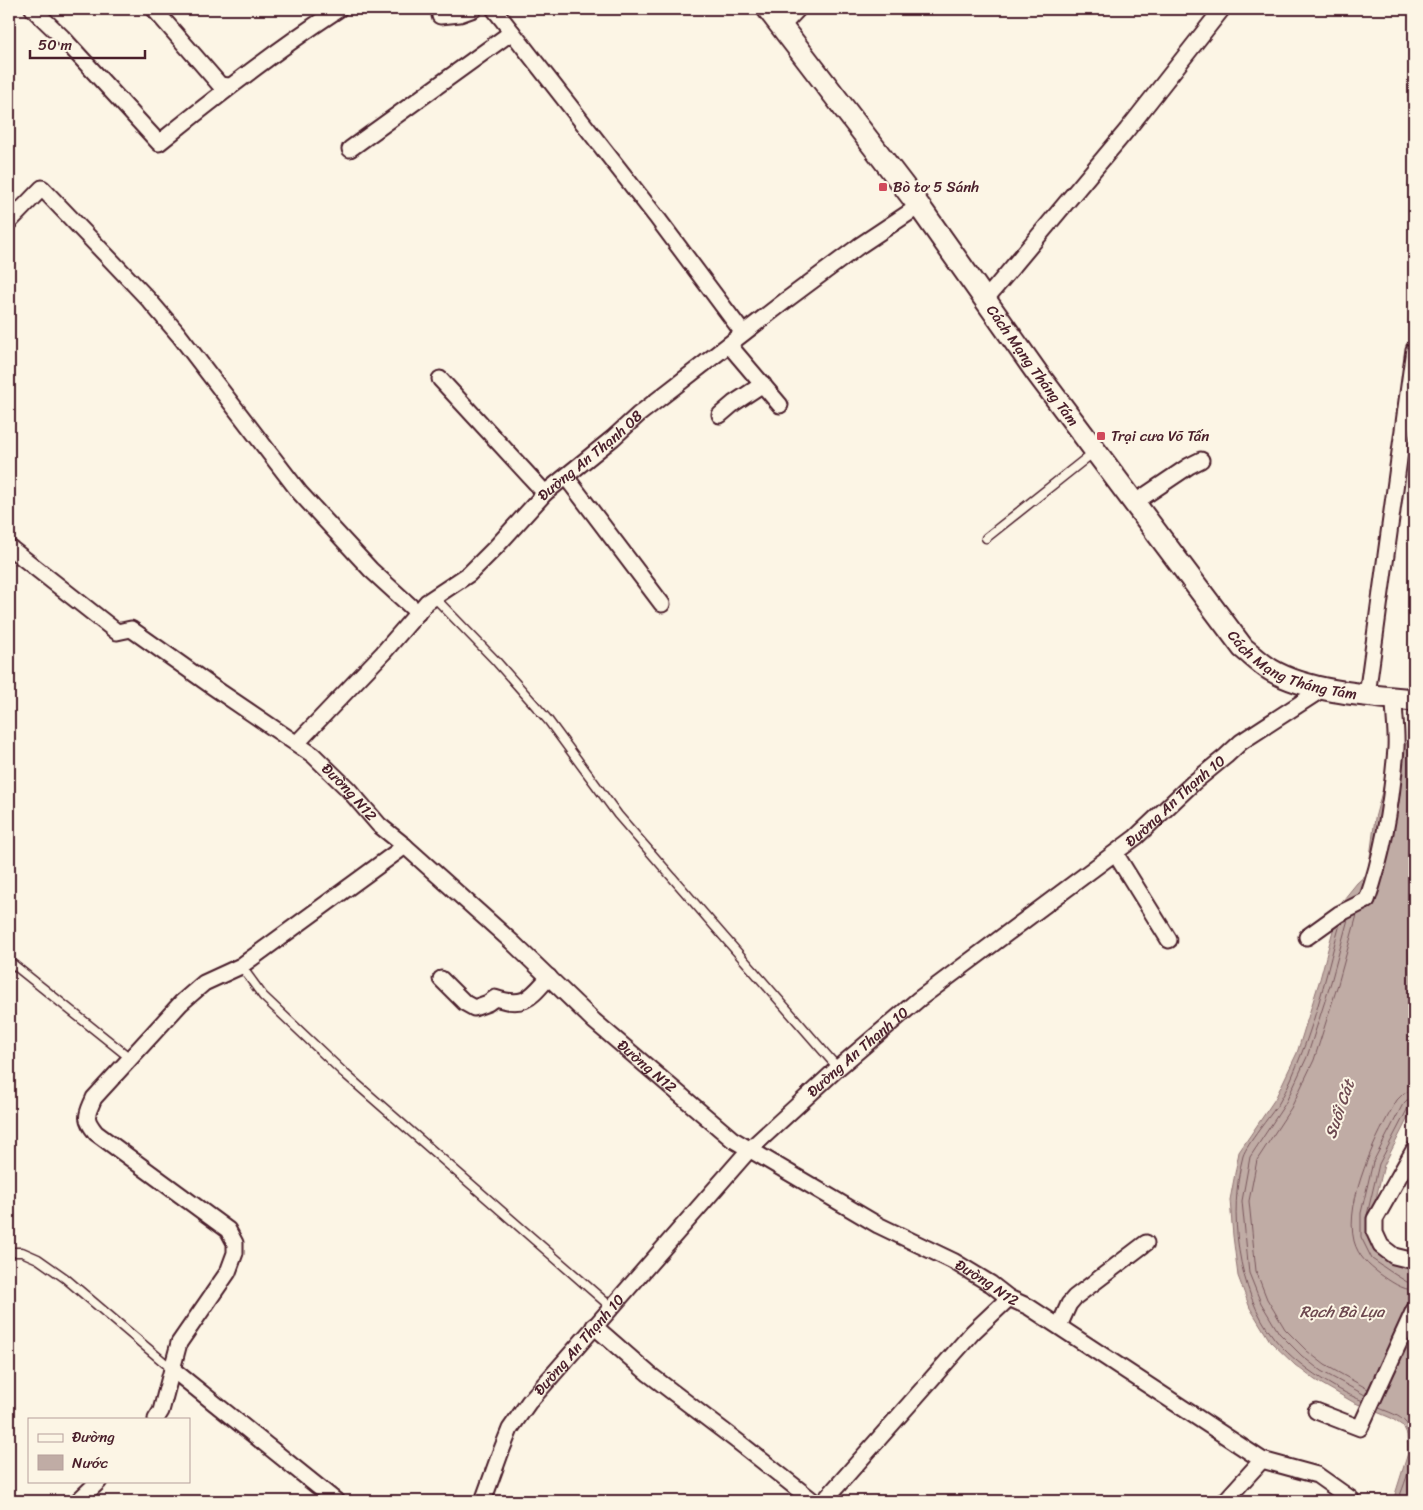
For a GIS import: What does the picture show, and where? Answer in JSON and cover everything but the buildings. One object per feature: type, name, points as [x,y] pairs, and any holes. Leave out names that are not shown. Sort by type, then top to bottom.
[{"type":"main road","name":"Cách Mạng Tháng Tám","points":[[768,9],[919,206],[985,300],[1243,648],[1271,670],[1293,680],[1324,688],[1407,700]]},
{"type":"street","points":[[34,9],[159,143],[230,86],[339,9]]},
{"type":"street","points":[[154,9],[220,85],[230,86]]},
{"type":"street","points":[[440,16],[460,14],[474,9]]},
{"type":"street","points":[[494,9],[658,219],[743,333]]},
{"type":"street","points":[[781,27],[798,9]]},
{"type":"street","points":[[985,300],[1127,130],[1222,9]]},
{"type":"street","points":[[350,150],[512,32]]},
{"type":"street","points":[[9,222],[42,188],[149,300],[173,328],[300,493],[372,570],[418,613]]},
{"type":"street","name":"Đường An Thạnh 08","points":[[296,743],[370,667],[427,602],[469,574],[545,493],[638,415],[743,333],[859,246],[919,206]]},
{"type":"street","points":[[729,345],[780,405]]},
{"type":"street","points":[[1367,695],[1414,349]]},
{"type":"street","points":[[440,379],[545,493]]},
{"type":"street","points":[[720,415],[734,403],[763,384]]},
{"type":"street","points":[[1134,503],[1200,460]]},
{"type":"street","points":[[566,477],[662,604]]},
{"type":"street","name":"Đường N12","points":[[9,547],[117,632],[131,629],[312,755],[348,789],[379,825],[512,942],[601,1027],[732,1139],[878,1226],[953,1261],[991,1284],[1008,1298],[1028,1307],[1063,1316],[1262,1460],[1317,1475],[1350,1498]]},
{"type":"street","name":"Đường An Thạnh 10","points":[[486,1500],[510,1429],[534,1395],[749,1150],[838,1068],[919,999],[1136,838],[1193,783],[1241,742],[1324,688]]},
{"type":"street","points":[[1306,937],[1339,914],[1367,900],[1383,848],[1396,747],[1407,700]]},
{"type":"street","points":[[157,1418],[161,1411],[180,1343],[228,1272],[235,1253],[235,1243],[228,1230],[96,1133],[88,1123],[87,1115],[94,1098],[181,1003],[204,982],[241,966],[405,846]]},
{"type":"street","points":[[1115,853],[1170,940]]},
{"type":"street","points":[[441,979],[465,1003],[474,1008],[488,1003],[495,998],[504,1001],[520,1002],[528,999],[549,977]]},
{"type":"street","points":[[1414,1150],[1375,1219],[1375,1233],[1381,1246],[1394,1256],[1414,1261]]},
{"type":"street","points":[[1063,1316],[1093,1282],[1146,1243]]},
{"type":"street","points":[[824,1501],[954,1353],[1008,1298]]},
{"type":"street","points":[[1316,1412],[1360,1428],[1414,1310]]},
{"type":"street","points":[[594,1326],[648,1374],[813,1501]]},
{"type":"street","points":[[172,1369],[336,1501]]},
{"type":"street","points":[[1225,1501],[1262,1460]]},
{"type":"street","points":[[78,1501],[98,1482]]},
{"type":"lane","points":[[986,538],[1095,450]]},
{"type":"lane","points":[[434,598],[496,661],[548,720],[618,815],[838,1068]]},
{"type":"lane","points":[[9,961],[130,1058]]},
{"type":"lane","points":[[241,966],[263,996],[344,1073],[611,1307]]},
{"type":"lane","points":[[9,1252],[22,1252],[38,1258],[65,1278],[172,1369]]},
{"type":"water","name":"Rạch Bà Lụa","points":[[1414,732],[1414,1106],[1384,1165],[1372,1215],[1397,1263],[1414,1272],[1414,1501],[1393,1501],[1408,1453],[1407,1435],[1403,1426],[1391,1418],[1353,1402],[1315,1380],[1295,1365],[1270,1341],[1250,1308],[1238,1276],[1230,1200],[1239,1152],[1275,1099],[1297,1053],[1320,979],[1340,904],[1368,873],[1375,818],[1387,773]]},
{"type":"place","name":"Bò tơ 5 Sánh","points":[[883,187]]},
{"type":"place","name":"Trại cưa Võ Tấn","points":[[1101,436]]},
{"type":"water label","name":"Suối Cát","points":[[1339,1109]]}]
